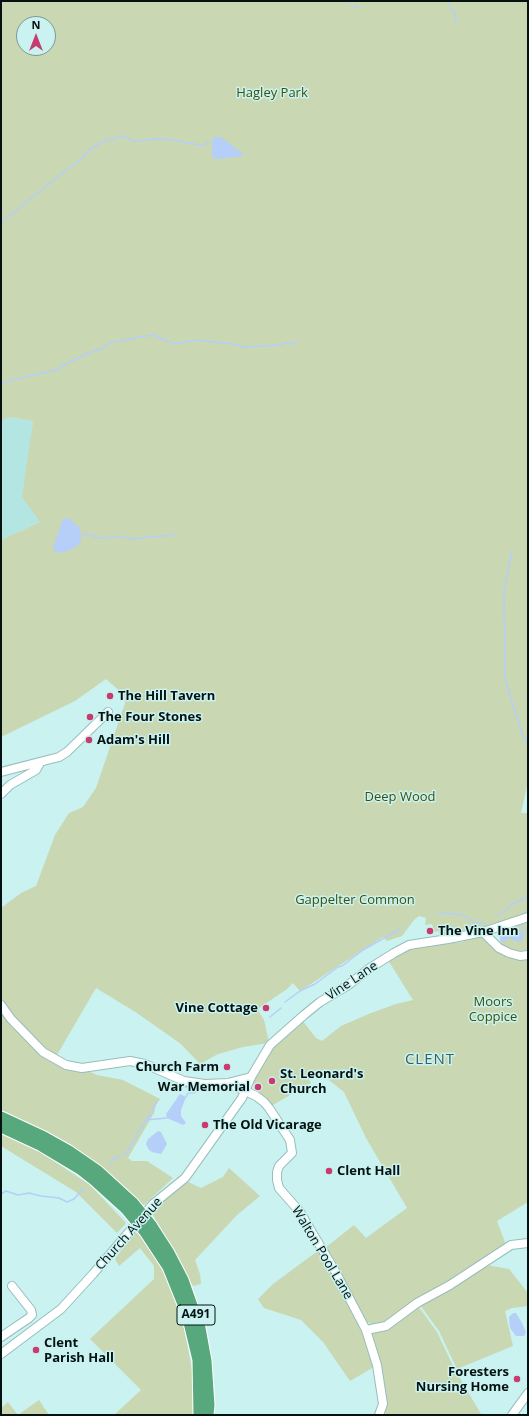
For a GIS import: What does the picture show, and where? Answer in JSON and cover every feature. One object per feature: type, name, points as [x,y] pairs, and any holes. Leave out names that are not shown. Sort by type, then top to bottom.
[{"type":"highway","name":"A491","points":[[1,1117],[44,1137],[98,1171],[169,1253],[183,1280],[200,1328],[206,1361],[209,1405],[208,1415]]},
{"type":"highway","name":"A491","points":[[1,1127],[40,1145],[80,1169],[129,1206]]},
{"type":"highway","name":"A491","points":[[148,1229],[168,1267],[187,1314],[198,1360],[199,1415]]},
{"type":"street","points":[[1,772],[59,757],[67,752],[108,712]]},
{"type":"street","points":[[1,794],[10,785],[36,770],[40,763]]},
{"type":"street","points":[[21,767],[25,776]]},
{"type":"street","name":"Vine Lane","points":[[251,1077],[270,1045],[304,1014],[394,953],[409,945],[483,932],[528,917]]},
{"type":"street","points":[[483,932],[499,948],[520,956],[528,955]]},
{"type":"street","points":[[1,1005],[11,1019],[43,1052],[66,1065],[82,1068],[130,1061],[145,1064],[184,1081],[205,1084],[228,1084],[251,1077]]},
{"type":"street","name":"Church Avenue","points":[[1,1354],[61,1309],[153,1204],[185,1178],[242,1098],[251,1077]]},
{"type":"street","name":"Walton Pool Lane","points":[[228,1084],[256,1096],[267,1105],[290,1140],[292,1152],[279,1166],[277,1172],[279,1188],[300,1212],[336,1271],[366,1330],[378,1373],[382,1404],[379,1415]]},
{"type":"street","points":[[366,1330],[386,1326],[417,1303],[450,1285],[511,1245],[528,1243]]},
{"type":"street","points":[[1,1336],[15,1328],[32,1315],[31,1310],[12,1286]]},
{"type":"street","points":[[15,1328],[25,1337]]},
{"type":"street","points":[[512,1415],[528,1393]]},
{"type":"shaded area","points":[[214,137],[221,137],[243,154],[243,156],[218,159],[212,158],[212,140]]},
{"type":"shaded area","points":[[10,417],[33,421],[29,458],[40,522],[1,540],[1,421]]},
{"type":"shaded area","points":[[63,519],[70,519],[80,528],[81,540],[76,547],[62,553],[55,551],[53,548]]},
{"type":"shaded area","points":[[512,926],[524,932],[523,939],[519,942],[509,938],[504,942],[500,941],[500,929]]},
{"type":"shaded area","points":[[180,1094],[186,1097],[181,1110],[181,1116],[186,1123],[183,1125],[167,1118],[166,1114]]},
{"type":"shaded area","points":[[158,1131],[161,1132],[167,1144],[161,1154],[149,1150],[146,1144],[148,1139]]},
{"type":"shaded area","points":[[513,1313],[516,1313],[522,1323],[526,1332],[524,1336],[516,1336],[510,1328],[509,1317]]},
{"type":"green space","points":[[1,1],[528,1],[528,782],[521,813],[528,813],[528,912],[514,918],[487,925],[483,928],[441,938],[438,931],[434,932],[432,924],[425,925],[426,918],[419,916],[414,920],[402,936],[387,941],[383,937],[300,991],[293,983],[287,989],[259,1008],[259,1012],[264,1020],[268,1043],[243,1047],[218,1054],[200,1064],[181,1044],[137,1013],[96,988],[57,1055],[52,1053],[32,1036],[13,1016],[1,999],[1,908],[21,893],[36,886],[55,835],[69,813],[83,807],[96,788],[125,703],[124,695],[106,679],[75,701],[1,737],[1,540],[40,522],[22,497],[33,421],[10,417],[1,421]]},
{"type":"green space","points":[[528,920],[528,950],[517,951],[507,948],[501,944],[500,926]]},
{"type":"green space","name":"Moors Coppice","points":[[484,935],[498,952],[508,958],[528,958],[528,1202],[497,1221],[506,1245],[418,1300],[384,1324],[376,1326],[365,1321],[325,1248],[354,1225],[366,1238],[407,1208],[366,1138],[344,1092],[325,1077],[307,1076],[311,1083],[271,1106],[260,1094],[253,1081],[263,1060],[276,1044],[302,1020],[316,1038],[322,1041],[341,1026],[371,1013],[396,1004],[413,1000],[388,960],[410,948],[462,942],[468,938]]},
{"type":"green space","points":[[1,1013],[12,1027],[36,1049],[97,1075],[123,1080],[160,1099],[156,1105],[154,1113],[128,1158],[132,1161],[147,1161],[173,1178],[144,1205],[84,1155],[1,1112]]},
{"type":"green space","points":[[1,1133],[37,1150],[90,1185],[126,1223],[117,1233],[76,1192],[1,1146]]},
{"type":"green space","points":[[229,1168],[260,1196],[237,1215],[195,1260],[200,1274],[201,1284],[193,1286],[152,1213],[156,1206],[188,1182],[201,1188],[223,1177]]},
{"type":"green space","points":[[134,1233],[140,1233],[170,1283],[182,1318],[192,1369],[194,1415],[114,1415],[141,1390],[90,1339],[154,1279],[154,1266],[140,1248],[119,1266],[115,1259]]},
{"type":"green space","points":[[319,1250],[362,1331],[374,1367],[350,1381],[323,1342],[301,1320],[264,1308],[258,1299],[273,1284]]},
{"type":"green space","points":[[486,1265],[509,1269],[528,1293],[528,1306],[512,1308],[505,1311],[513,1346],[457,1369],[439,1331],[420,1305]]},
{"type":"green space","points":[[418,1306],[437,1332],[455,1370],[481,1414],[382,1415],[370,1333]]},
{"type":"green space","points":[[39,1400],[49,1415],[18,1415]]},
{"type":"green space","points":[[8,1402],[18,1415],[1,1415],[1,1408]]},
{"type":"waterway","points":[[449,1],[451,9],[454,11],[456,23]]},
{"type":"waterway","points":[[354,5],[359,8]]},
{"type":"waterway","points":[[1,223],[66,170],[81,160],[88,151],[102,142],[123,136],[134,141],[159,139],[200,145],[204,145],[209,141]]},
{"type":"waterway","points":[[1,383],[53,371],[84,355],[105,347],[108,343],[153,335],[175,344],[196,340],[233,344],[245,347],[282,345],[285,343],[294,344],[297,341]]},
{"type":"waterway","points":[[80,534],[100,538],[121,537],[130,539],[173,535],[175,533]]},
{"type":"waterway","points":[[512,552],[504,590],[505,679],[522,734],[528,744]]},
{"type":"waterway","points":[[498,916],[513,904],[528,897]]},
{"type":"waterway","points":[[439,913],[458,914],[468,918],[474,923],[484,923]]},
{"type":"waterway","points":[[519,924],[528,931]]},
{"type":"waterway","points":[[285,1002],[300,991],[315,984],[363,950],[400,929]]},
{"type":"waterway","points":[[270,1017],[281,1008]]},
{"type":"waterway","points":[[167,1091],[170,1086],[174,1084],[198,1090],[220,1090]]},
{"type":"waterway","points":[[186,1097],[188,1093],[195,1093],[198,1090]]},
{"type":"waterway","points":[[125,1155],[136,1138],[138,1132],[152,1112],[157,1101]]},
{"type":"waterway","points":[[145,1120],[167,1118]]},
{"type":"waterway","points":[[109,1164],[120,1156]]},
{"type":"waterway","points":[[1,1194],[6,1191],[18,1195],[29,1193],[59,1198],[67,1202],[74,1199],[84,1188]]},
{"type":"place","name":"The Hill Tavern","points":[[110,696]]},
{"type":"place","name":"The Four Stones","points":[[90,717]]},
{"type":"place","name":"Adam's Hill","points":[[89,740]]},
{"type":"place","name":"The Vine Inn","points":[[430,931]]},
{"type":"place","name":"Vine Cottage","points":[[266,1008]]},
{"type":"place","name":"Church Farm","points":[[227,1067]]},
{"type":"place","name":"St. Leonard's Church","points":[[272,1081]]},
{"type":"place","name":"War Memorial","points":[[258,1087]]},
{"type":"place","name":"The Old Vicarage","points":[[205,1125]]},
{"type":"place","name":"Clent Hall","points":[[329,1171]]},
{"type":"place","name":"Clent Parish Hall","points":[[36,1350]]},
{"type":"place","name":"Foresters Nursing Home","points":[[517,1379]]},
{"type":"district","name":"CLENT","points":[[430,1060]]},
{"type":"park label","name":"Hagley Park","points":[[272,93]]},
{"type":"park label","name":"Deep Wood","points":[[400,797]]},
{"type":"park label","name":"Gappelter Common","points":[[355,900]]}]
